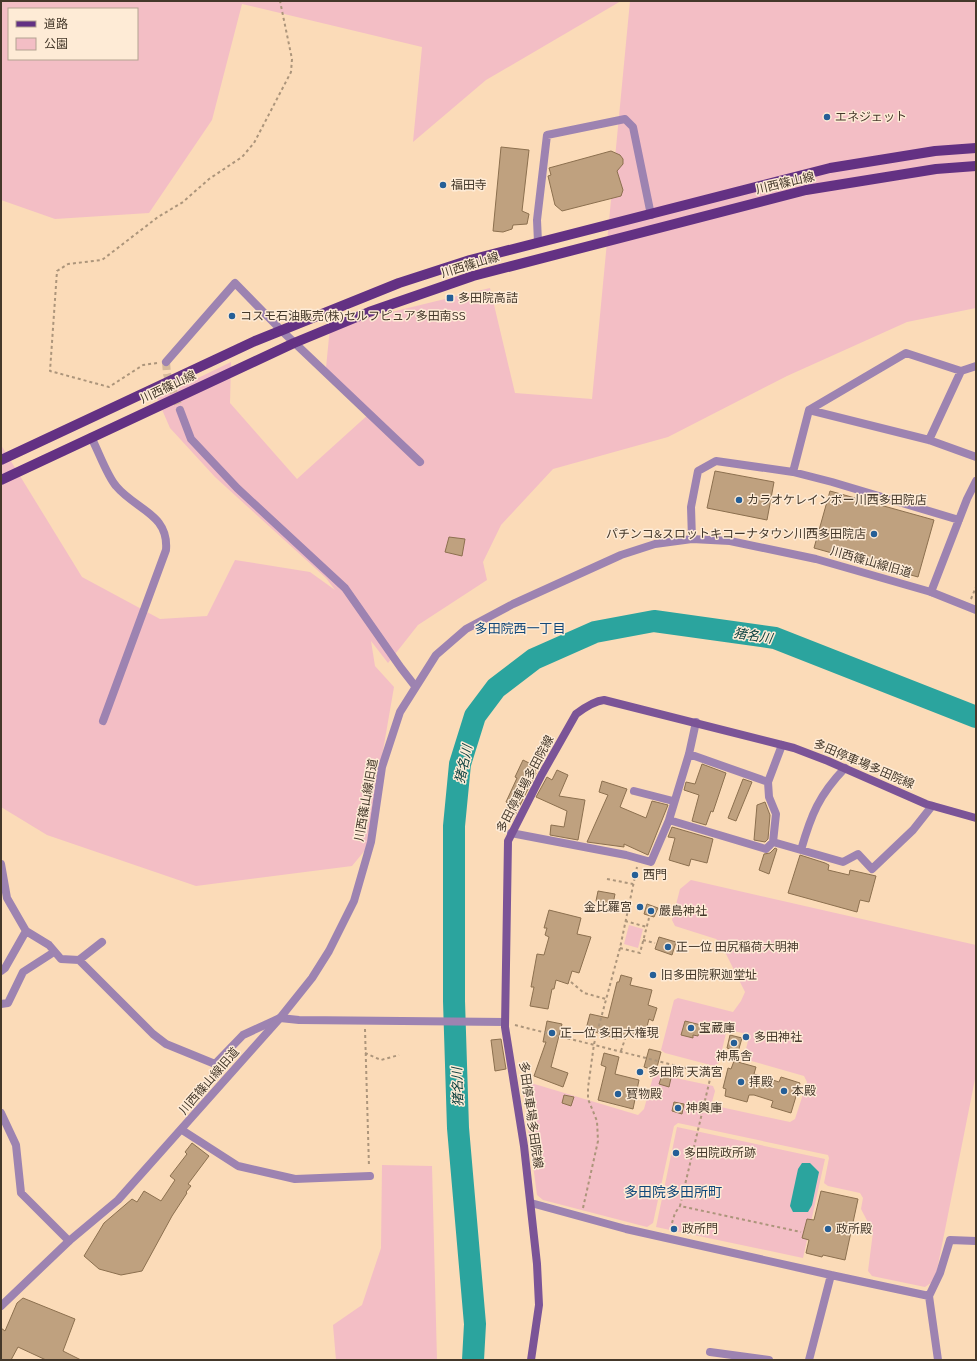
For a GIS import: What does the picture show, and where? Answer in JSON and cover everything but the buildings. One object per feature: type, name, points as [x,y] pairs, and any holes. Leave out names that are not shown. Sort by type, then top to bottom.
[{"type":"main road","name":"川西篠山線","points":[[1,460],[281,330],[399,283],[470,260],[651,215],[830,168],[934,151],[976,148]]},
{"type":"main road","name":"川西篠山線","points":[[1,480],[294,343],[369,312],[481,274],[806,190],[936,169],[976,166]]},
{"type":"main road","name":"多田停車場多田院線","points":[[531,1360],[539,1305],[531,1202],[505,1022],[508,842],[511,833],[542,774],[576,714],[582,709],[604,700],[696,722],[782,745],[845,768],[932,806],[976,818]]},
{"type":"street","points":[[538,242],[537,220],[547,135],[625,119],[633,127],[651,215]]},
{"type":"street","points":[[166,362],[235,283],[294,343],[420,462]]},
{"type":"street","points":[[793,472],[809,410],[906,353],[961,371],[976,366]]},
{"type":"street","points":[[929,440],[961,371]]},
{"type":"street","points":[[180,410],[191,439],[237,488],[345,588],[415,686]]},
{"type":"street","points":[[809,410],[929,440],[976,457]]},
{"type":"street","points":[[91,437],[115,486],[158,521],[164,529],[167,538],[166,550],[103,721]]},
{"type":"street","points":[[692,539],[691,507],[698,472],[716,461],[793,472],[832,482],[959,520]]},
{"type":"street","points":[[931,592],[976,481]]},
{"type":"street","name":"川西篠山線旧道","points":[[1,1306],[69,1241],[118,1200],[182,1130],[280,1018],[312,978],[329,951],[354,901],[371,842],[382,767],[400,712],[436,654],[466,629],[512,604],[621,555],[655,544],[692,539],[730,541],[816,559],[931,592],[976,610]]},
{"type":"street","points":[[511,833],[626,855],[638,860],[651,862],[669,820],[689,754],[696,722]]},
{"type":"street","points":[[669,820],[766,849],[773,842],[776,814],[769,797],[768,782],[782,745]]},
{"type":"street","points":[[689,754],[768,782]]},
{"type":"street","points":[[801,850],[808,826],[822,795],[845,768]]},
{"type":"street","points":[[634,791],[674,801]]},
{"type":"street","points":[[773,842],[843,862],[858,854],[872,868],[913,830],[932,806]]},
{"type":"street","points":[[1,864],[7,898],[26,931],[49,945],[61,959],[79,960],[102,942]]},
{"type":"street","points":[[1,971],[6,968],[26,931]]},
{"type":"street","points":[[1,1004],[8,1003],[23,972],[54,952]]},
{"type":"street","points":[[79,960],[153,1034],[166,1044],[215,1064],[243,1035],[280,1018],[299,1020],[505,1022]]},
{"type":"street","points":[[1,1113],[16,1145],[21,1193],[69,1241]]},
{"type":"street","points":[[182,1130],[238,1166],[295,1179],[370,1176]]},
{"type":"street","points":[[531,1202],[626,1229],[929,1296]]},
{"type":"street","points":[[938,1360],[929,1296],[940,1273],[950,1240],[976,1241]]},
{"type":"street","points":[[809,1360],[830,1275]]},
{"type":"street","points":[[710,1352],[769,1360]]},
{"type":"path","points":[[166,362],[143,365],[109,388],[50,371],[57,271],[68,264],[102,260],[158,216],[183,202],[209,179],[242,157],[254,143],[291,72],[292,59],[280,1]]},
{"type":"path","points":[[581,1216],[598,1141],[597,1122],[588,1099],[594,1044],[620,948],[638,860]]},
{"type":"path","points":[[607,879],[633,884]]},
{"type":"path","points":[[620,948],[640,953],[649,918]]},
{"type":"path","points":[[626,921],[647,927]]},
{"type":"path","points":[[643,940],[655,943]]},
{"type":"path","points":[[571,982],[584,993],[606,999]]},
{"type":"path","points":[[364,1020],[370,1176]]},
{"type":"path","points":[[505,1022],[721,1077]]},
{"type":"path","points":[[621,1052],[625,1039]]},
{"type":"path","points":[[365,1053],[382,1060],[399,1055]]},
{"type":"path","points":[[672,1223],[675,1213],[680,1206],[711,1075]]},
{"type":"path","points":[[680,1206],[802,1232]]},
{"type":"green space","points":[[1,1],[621,1],[486,80],[413,142],[422,47],[242,4],[212,120],[149,213],[55,219],[1,200]]},
{"type":"green space","points":[[630,1],[976,1],[976,308],[907,322],[787,376],[668,437],[553,469],[501,525],[483,562],[487,580],[418,625],[388,663],[371,641],[375,666],[394,687],[366,849],[352,866],[196,886],[47,835],[1,807],[1,445],[82,577],[160,619],[207,616],[235,560],[310,572],[335,590],[326,578],[215,477],[170,428],[157,398],[231,362],[230,403],[297,479],[370,413],[326,368],[330,327],[490,288],[515,393],[592,399]]},
{"type":"green space","points":[[691,880],[976,945],[976,1074],[935,1280],[925,1287],[872,1276],[868,1271],[873,1232],[861,1209],[863,1198],[860,1193],[828,1186],[824,1183],[829,1158],[828,1155],[678,1123],[674,1126],[653,1223],[647,1227],[543,1200],[537,1195],[523,1090],[531,1083],[638,1115],[644,1109],[653,1077],[657,1074],[713,1086],[715,1091],[712,1102],[716,1106],[790,1122],[795,1119],[807,1082],[804,1076],[748,1060],[744,1057],[749,1037],[746,1034],[730,1030],[726,1033],[719,1063],[714,1066],[665,1053],[661,1050],[674,1000],[678,998],[733,1012],[741,1001],[745,992],[720,942],[716,939],[675,926],[672,920],[680,889]]},
{"type":"green space","points":[[629,925],[643,929],[638,948],[624,944]]},
{"type":"green space","points":[[677,1127],[825,1159],[803,1258],[656,1227]]},
{"type":"green space","points":[[382,1165],[432,1166],[437,1360],[336,1360],[333,1325],[362,1305],[381,1248]]},
{"type":"water","points":[[802,1163],[810,1163],[819,1172],[812,1205],[808,1212],[793,1212],[790,1206],[798,1169]]},
{"type":"waterway","name":"猪名川","points":[[473,1360],[475,1324],[458,1128],[454,1001],[454,826],[460,764],[475,716],[496,688],[534,659],[595,632],[654,621],[775,638],[976,717]]},
{"type":"tunnel","points":[[166,362],[167,374],[180,410]]},
{"type":"place","name":"エネジェット","points":[[827,117]]},
{"type":"place","name":"福田寺","points":[[443,185]]},
{"type":"place","name":"多田院高詰","points":[[450,298]]},
{"type":"place","name":"コスモ石油販売(株)セルフピュア多田南SS","points":[[232,316]]},
{"type":"place","name":"カラオケレインボー川西多田院店","points":[[739,500]]},
{"type":"place","name":"パチンコ&スロットキコーナタウン川西多田院店","points":[[874,534]]},
{"type":"place","name":"西門","points":[[635,875]]},
{"type":"place","name":"金比羅宮","points":[[640,907]]},
{"type":"place","name":"嚴島神社","points":[[651,911]]},
{"type":"place","name":"正一位 田尻稲荷大明神","points":[[668,947]]},
{"type":"place","name":"旧多田院釈迦堂址","points":[[653,975]]},
{"type":"place","name":"宝蔵庫","points":[[691,1028]]},
{"type":"place","name":"正一位 多田大権現","points":[[552,1033]]},
{"type":"place","name":"多田神社","points":[[746,1037]]},
{"type":"place","name":"神馬舎","points":[[734,1043]]},
{"type":"place","name":"多田院 天満宮","points":[[640,1072]]},
{"type":"place","name":"拝殿","points":[[741,1082]]},
{"type":"place","name":"本殿","points":[[784,1091]]},
{"type":"place","name":"寳物殿","points":[[618,1094]]},
{"type":"place","name":"神輿庫","points":[[678,1108]]},
{"type":"place","name":"多田院政所跡","points":[[676,1153]]},
{"type":"place","name":"政所門","points":[[674,1229]]},
{"type":"place","name":"政所殿","points":[[828,1229]]},
{"type":"district","name":"多田院西一丁目","points":[[520,628]]},
{"type":"district","name":"多田院多田所町","points":[[673,1192]]}]
